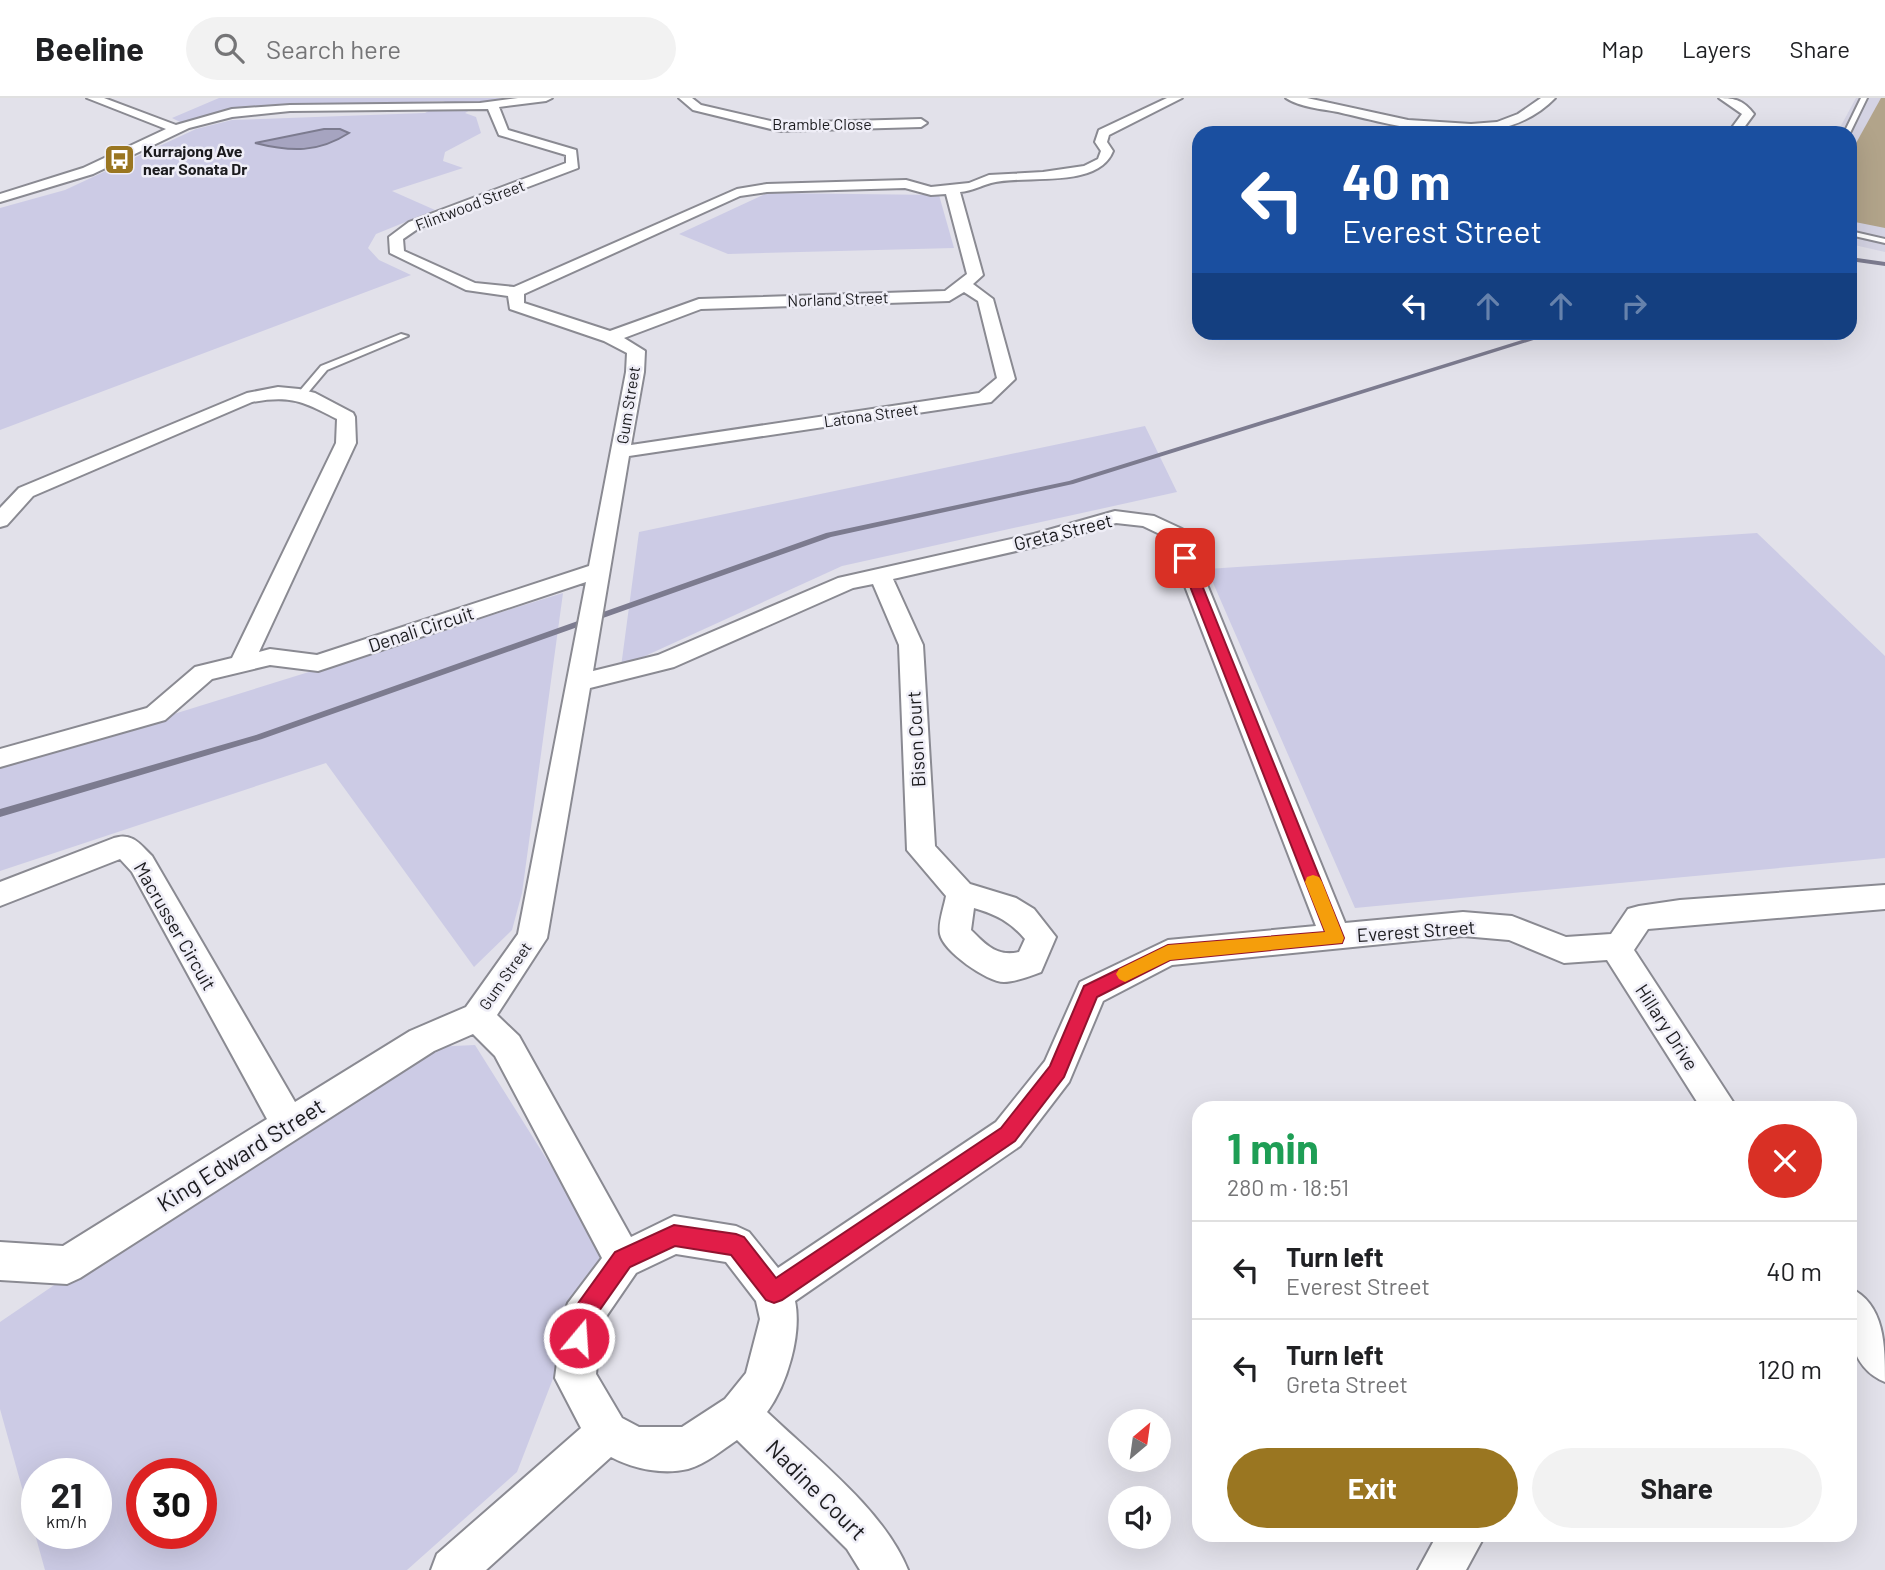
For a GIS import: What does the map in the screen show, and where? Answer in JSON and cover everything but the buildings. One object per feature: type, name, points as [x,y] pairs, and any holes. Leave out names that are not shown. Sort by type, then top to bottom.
[{"type":"street","points":[[93,98],[177,129]]},
{"type":"street","points":[[106,103],[122,98]]},
{"type":"street","points":[[4,194],[88,171],[177,129],[232,113],[290,108],[492,105],[546,98]]},
{"type":"street","name":"Bramble Close","points":[[685,98],[697,108],[779,127],[921,123]]},
{"type":"street","points":[[516,292],[737,193],[767,188],[906,184],[931,191],[972,187],[989,179],[1043,176],[1087,169],[1103,161],[1107,152],[1101,142],[1103,133],[1176,98]]},
{"type":"street","points":[[1292,98],[1392,121],[1440,126]]},
{"type":"street","points":[[1492,126],[1522,117],[1549,98]]},
{"type":"street","points":[[1725,98],[1740,105],[1748,114],[1739,126]]},
{"type":"street","name":"Flintwood Street","points":[[492,105],[503,132],[572,153],[573,165],[414,225],[396,237],[397,253],[472,287],[516,292]]},
{"type":"street","points":[[951,189],[975,275],[963,284]]},
{"type":"street","name":"Norland Street","points":[[610,337],[699,304],[949,296],[963,284]]},
{"type":"street","name":"Latona Street","points":[[620,452],[985,398],[1006,379],[985,299],[963,284]]},
{"type":"street","name":"Gum Street","points":[[516,292],[516,306],[610,337],[636,351],[532,938],[477,1017],[507,1046],[623,1260]]},
{"type":"street","points":[[0,521],[26,492],[234,403],[277,392],[303,393],[346,418],[346,443],[241,664]]},
{"type":"street","name":"Greta Street","points":[[581,668],[665,661],[846,583],[1039,539],[1115,517],[1147,520],[1175,533],[1336,938]]},
{"type":"street","name":"Denali Circuit","points":[[0,758],[156,714],[204,673],[270,657],[318,663],[599,570]]},
{"type":"street","name":"Bison Court","points":[[880,575],[911,645],[921,850],[961,893]]},
{"type":"street","name":"Macrusser Circuit","points":[[0,894],[124,846],[142,864],[289,1125]]},
{"type":"street","points":[[1615,946],[1620,946],[1639,918],[1680,912],[1885,897]]},
{"type":"street","name":"Everest Street","points":[[774,1293],[1008,1134],[1057,1071],[1091,992],[1168,953],[1464,924],[1512,928],[1564,950],[1615,946]]},
{"type":"street","name":"Hillary Drive","points":[[1615,946],[1715,1101]]},
{"type":"street","name":"King Edward Street","points":[[0,1261],[67,1265],[422,1041],[477,1017]]},
{"type":"street","points":[[674,1236],[736,1245],[774,1293],[779,1319],[765,1383],[740,1414],[687,1448],[637,1448],[607,1433],[575,1378],[582,1317],[623,1260],[674,1236]]},
{"type":"street","points":[[1857,1318],[1885,1362]]},
{"type":"street","name":"Nadine Court","points":[[740,1414],[862,1534],[886,1570]]},
{"type":"street","points":[[453,1570],[607,1433]]},
{"type":"street","points":[[1440,1570],[1458,1542]]},
{"type":"lane","points":[[1850,126],[1864,98]]},
{"type":"lane","points":[[1857,235],[1885,241]]},
{"type":"lane","points":[[303,393],[324,368],[404,336]]},
{"type":"shaded area","points":[[219,98],[506,98],[486,101],[465,113],[476,117],[481,133],[445,152],[443,161],[463,168],[392,191],[435,210],[376,234],[368,248],[379,260],[411,275],[0,430],[0,208],[65,190],[196,129],[232,120],[425,113],[445,101],[243,109],[182,123],[172,118]]},
{"type":"shaded area","points":[[1856,98],[1885,98],[1885,252],[1857,246],[1857,126],[1841,126]]},
{"type":"shaded area","points":[[324,129],[340,129],[349,133],[338,140],[304,149],[255,143]]},
{"type":"shaded area","points":[[767,193],[939,195],[954,248],[728,254],[679,234]]},
{"type":"shaded area","points":[[1145,426],[1177,492],[842,566],[621,667],[639,532]]},
{"type":"shaded area","points":[[1757,533],[1885,656],[1885,858],[1355,908],[1207,569]]},
{"type":"shaded area","points":[[563,593],[522,893],[512,930],[474,967],[326,763],[0,871],[0,768]]},
{"type":"shaded area","points":[[475,1045],[603,1249],[517,1472],[407,1570],[45,1570],[39,1549],[112,1549],[112,1458],[21,1458],[21,1484],[0,1409],[0,1322],[289,1125],[433,1047]]},
{"type":"waterway","points":[[1857,260],[1885,264]]},
{"type":"waterway","points":[[0,813],[259,737],[829,535],[1071,483],[1530,340]]},
{"type":"slow traffic","points":[[1125,974],[1168,953],[1336,938],[1313,882]]},
{"type":"place","name":"Kurrajong Ave near Sonata Dr","points":[[120,160]]},
{"type":"route","points":[[579,1338],[582,1317],[623,1260],[674,1236],[736,1245],[774,1293],[1008,1134],[1057,1071],[1091,992],[1168,953],[1336,938],[1185,558]]}]
